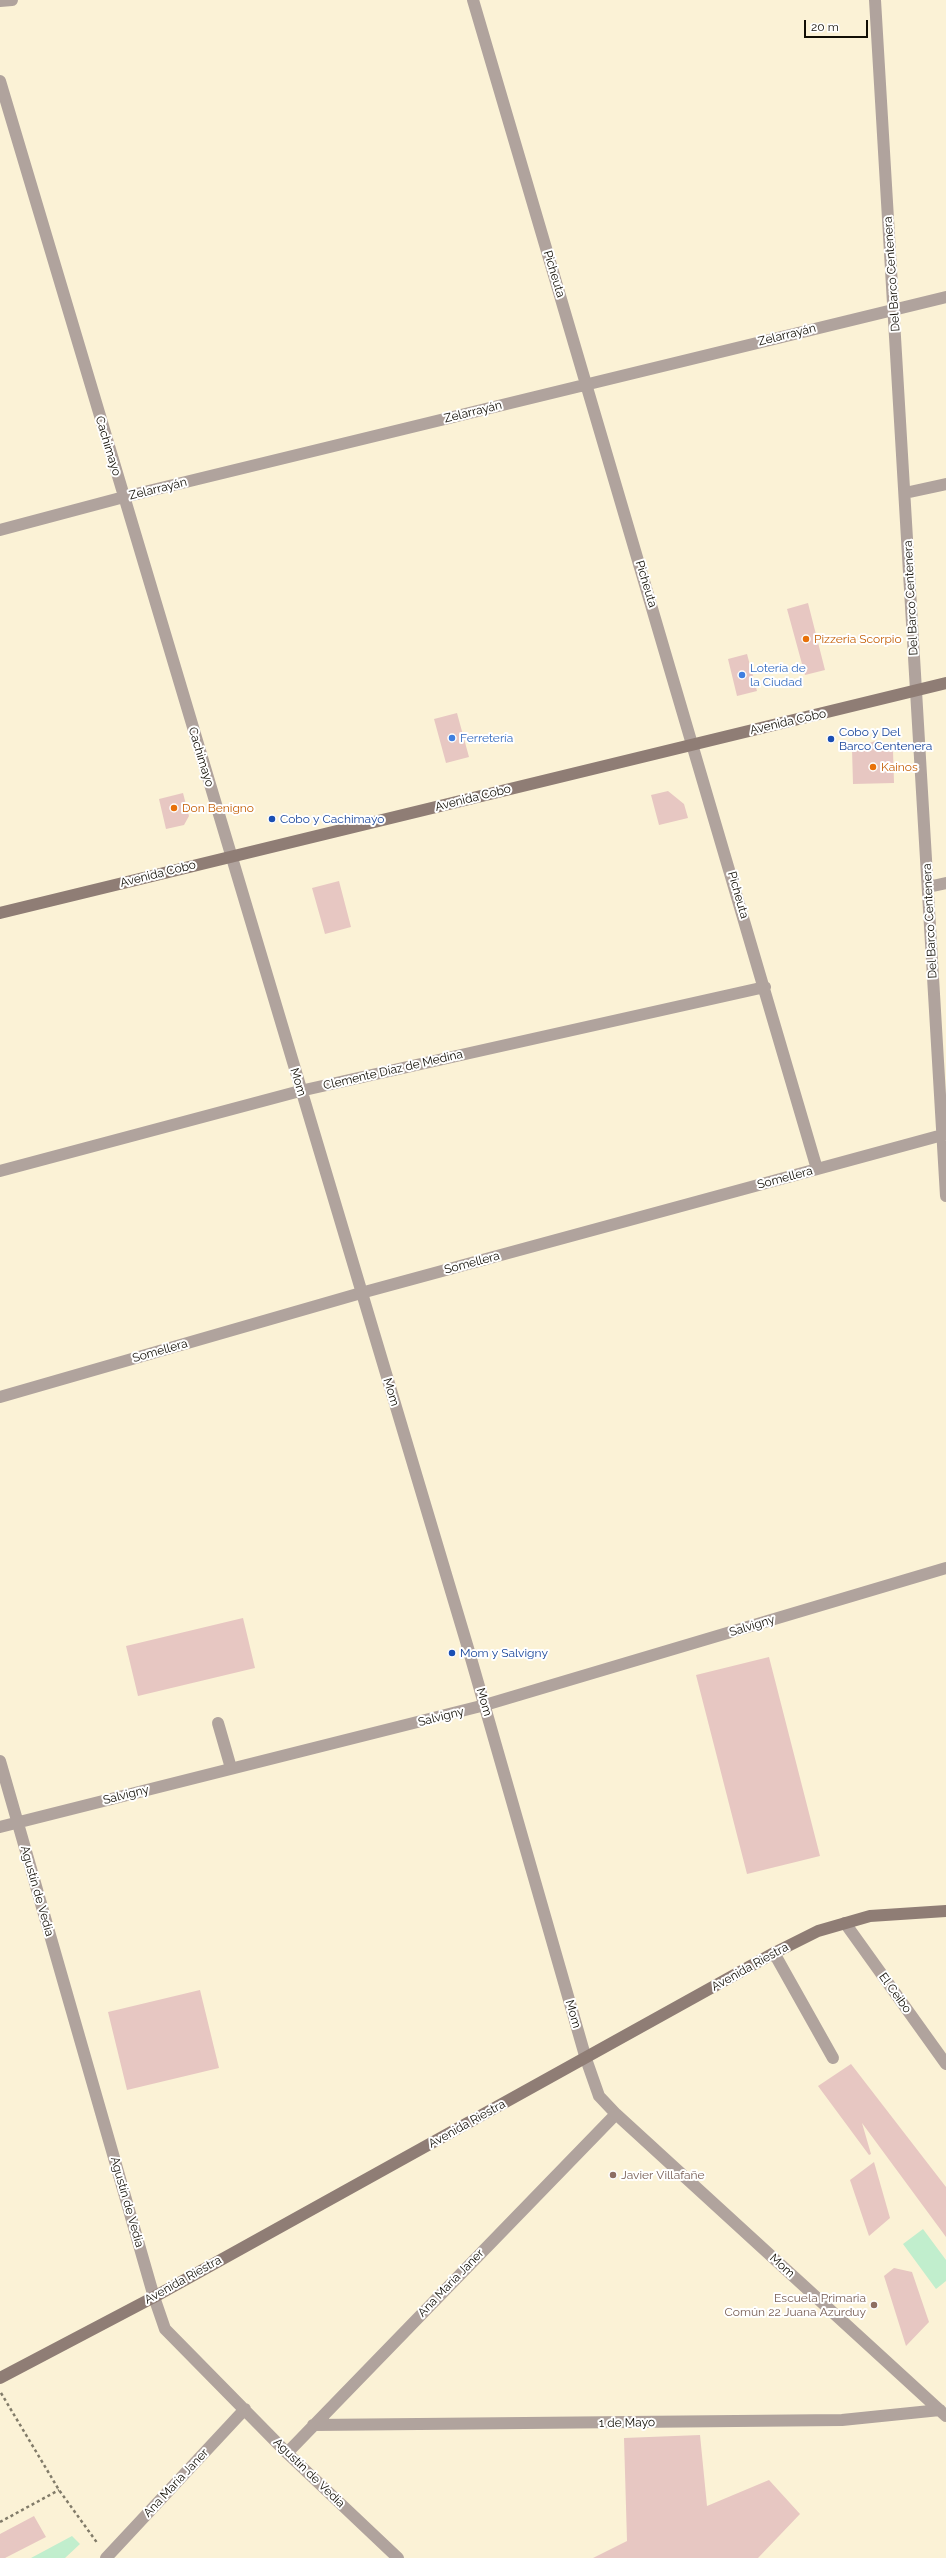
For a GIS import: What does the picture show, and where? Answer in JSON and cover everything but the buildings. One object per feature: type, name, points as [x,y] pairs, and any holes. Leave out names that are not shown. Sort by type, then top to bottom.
[{"type":"main road","name":"Avenida Cobo","points":[[0,913],[946,683]]},
{"type":"main road","name":"Avenida Riestra","points":[[0,2378],[154,2296],[586,2059],[774,1953],[818,1931],[870,1916],[946,1911]]},
{"type":"street","points":[[0,1],[12,0]]},
{"type":"street","name":"Picheuta","points":[[473,0],[694,745],[817,1169]]},
{"type":"street","name":"Del Barco Centenera","points":[[875,0],[906,493],[916,690],[944,1135],[946,1196]]},
{"type":"street","name":"Cachimayo","points":[[0,81],[231,857]]},
{"type":"street","name":"Zelarrayán","points":[[0,530],[124,497],[946,297]]},
{"type":"street","points":[[906,493],[946,484]]},
{"type":"street","name":"Mom","points":[[231,857],[300,1091],[486,1706],[586,2059],[599,2096],[616,2114],[943,2413]]},
{"type":"street","points":[[928,887],[946,883]]},
{"type":"street","name":"Clemente Díaz de Medina","points":[[0,1171],[300,1091],[765,987]]},
{"type":"street","name":"Somellera","points":[[0,1397],[361,1293],[944,1135]]},
{"type":"street","name":"Salvigny","points":[[0,1827],[231,1768],[486,1706],[946,1568]]},
{"type":"street","points":[[218,1723],[231,1768]]},
{"type":"street","name":"Agustín de Vedia","points":[[0,1760],[154,2296],[165,2328],[287,2453],[398,2558]]},
{"type":"street","name":"El Ceibo","points":[[845,1923],[946,2064]]},
{"type":"street","points":[[774,1953],[833,2058]]},
{"type":"street","name":"Ana María Janer","points":[[287,2453],[616,2114]]},
{"type":"street","name":"Ana María Janer","points":[[107,2557],[245,2409]]},
{"type":"street","name":"1 de Mayo","points":[[313,2425],[842,2420],[943,2413]]},
{"type":"path","points":[[0,2391],[59,2490],[107,2557]]},
{"type":"path","points":[[0,2522],[59,2490]]},
{"type":"green space","points":[[923,2229],[946,2260],[946,2281],[936,2289],[903,2244]]},
{"type":"green space","points":[[72,2536],[80,2544],[65,2558],[31,2558]]},
{"type":"place","name":"Pizzeria Scorpio","points":[[806,639]]},
{"type":"place","name":"Lotería de la Ciudad","points":[[742,675]]},
{"type":"place","name":"Ferretería","points":[[452,738]]},
{"type":"place","name":"Cobo y Del Barco Centenera","points":[[831,739]]},
{"type":"place","name":"Kainos","points":[[873,767]]},
{"type":"place","name":"Don Benigno","points":[[174,808]]},
{"type":"place","name":"Cobo y Cachimayo","points":[[272,819]]},
{"type":"place","name":"Mom y Salvigny","points":[[452,1653]]},
{"type":"place","name":"Javier Villafañe","points":[[613,2175]]},
{"type":"place","name":"Escuela Primaria Común 22 Juana Azurduy","points":[[874,2305]]}]
